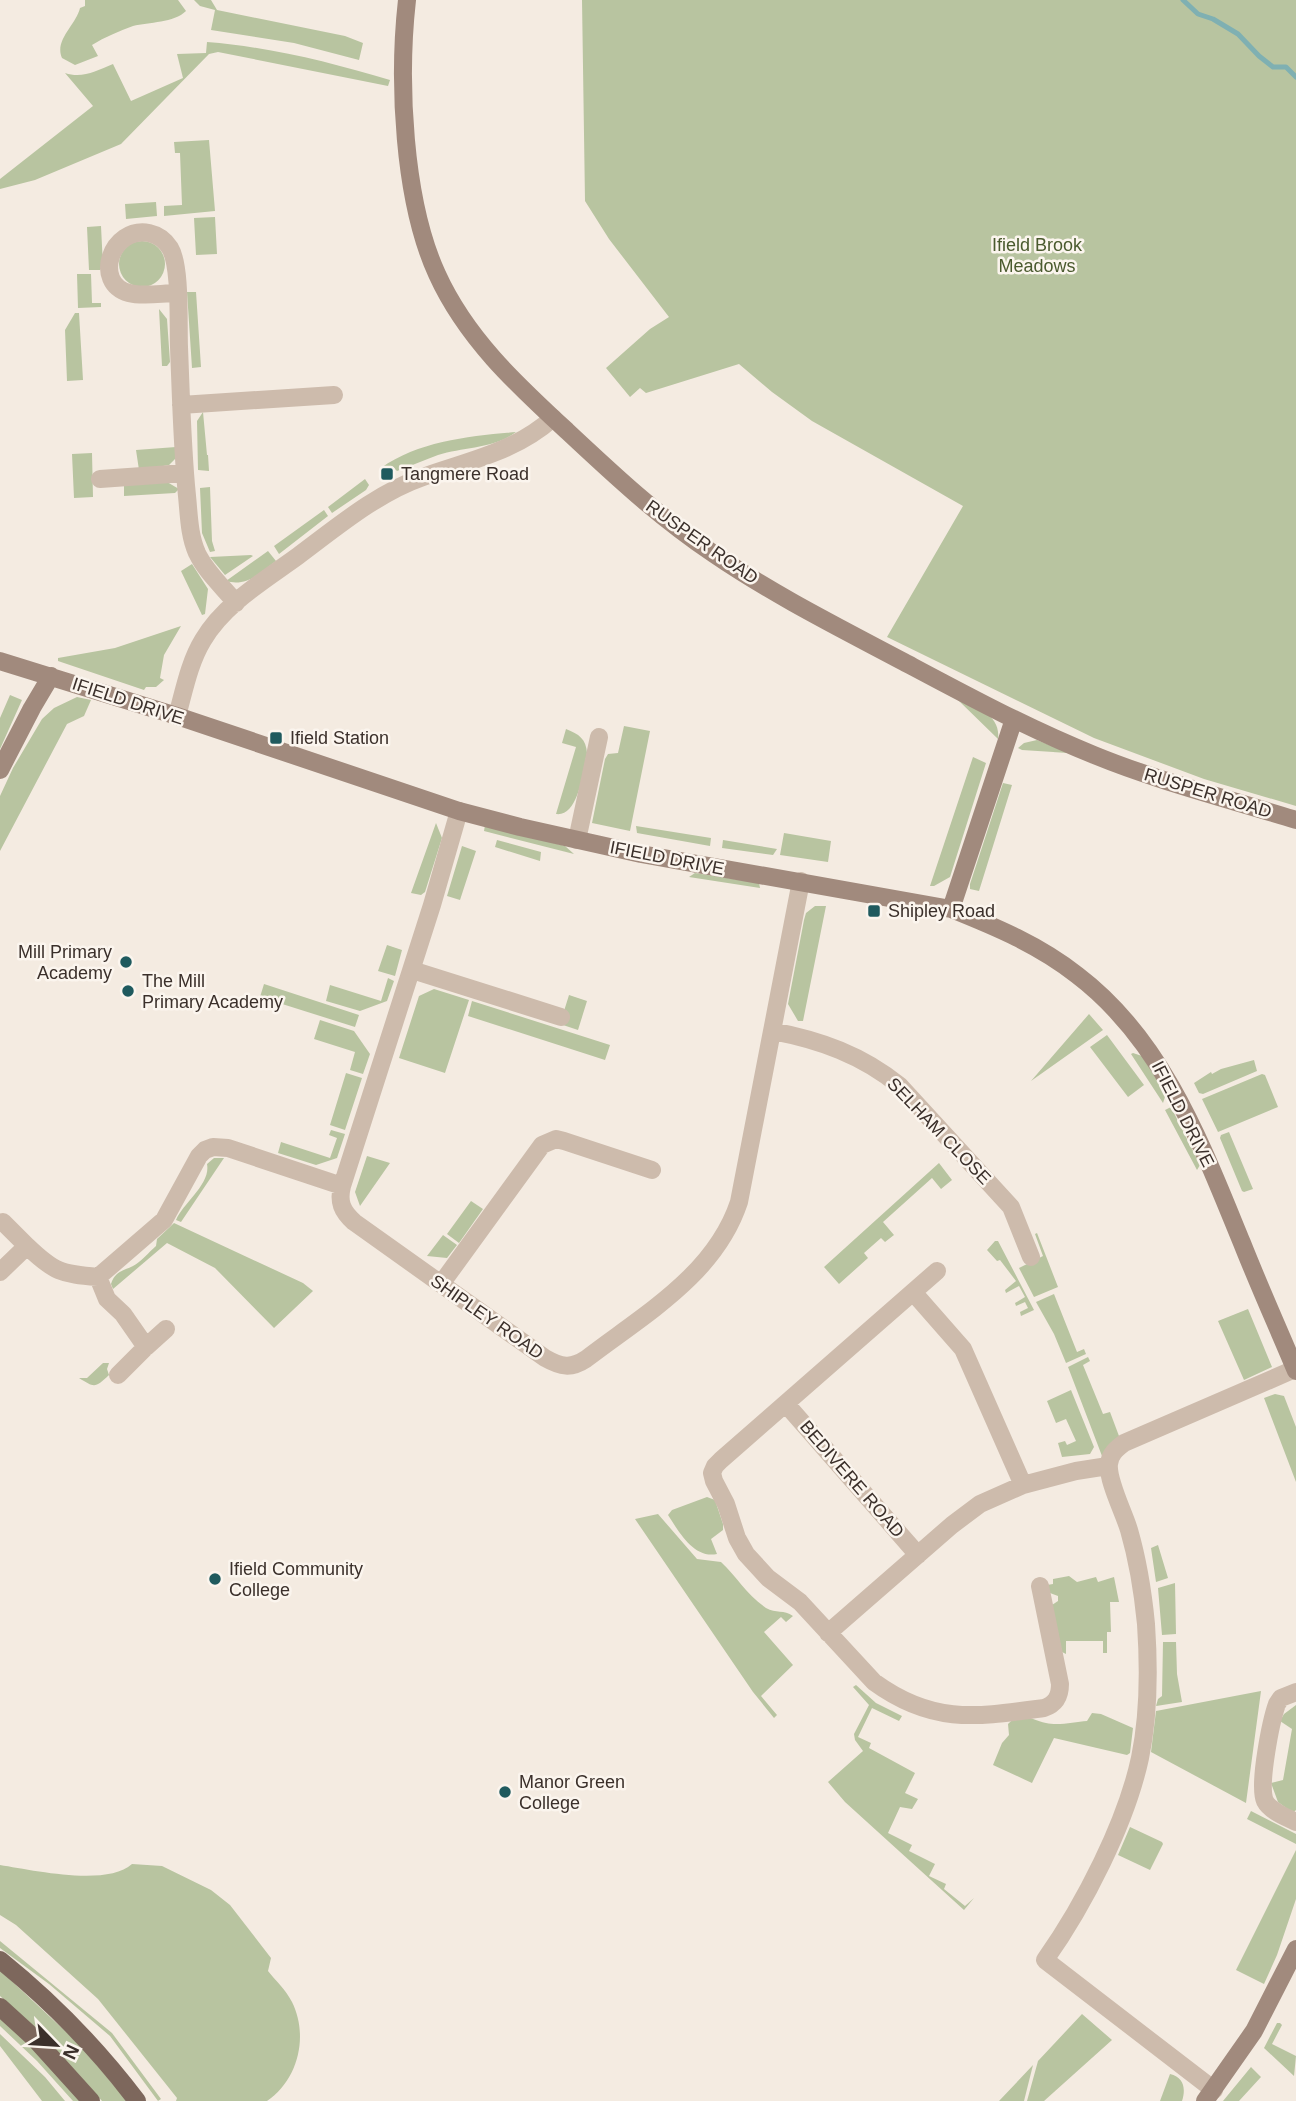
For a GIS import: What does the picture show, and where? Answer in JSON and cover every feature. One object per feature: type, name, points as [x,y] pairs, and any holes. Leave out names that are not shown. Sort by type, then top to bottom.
[{"type":"main road","points":[[0,1960],[53,2005],[82,2034],[137,2101]]},
{"type":"main road","points":[[0,2007],[34,2038],[92,2101]]},
{"type":"street","name":"RUSPER ROAD","points":[[407,0],[403,46],[405,114],[415,196],[430,256],[451,301],[483,348],[553,418],[647,504],[714,555],[870,644],[1014,719],[1116,763],[1296,820]]},
{"type":"street","points":[[177,293],[185,473],[192,536],[197,552],[211,575],[236,603]]},
{"type":"street","points":[[181,405],[334,395]]},
{"type":"street","points":[[177,716],[188,677],[203,640],[217,620],[236,603],[347,519],[382,497],[423,477],[508,449],[537,433],[553,418]]},
{"type":"street","points":[[100,479],[185,473]]},
{"type":"street","name":"IFIELD DRIVE","points":[[0,661],[177,716],[459,811],[577,840],[685,862],[951,909],[1005,931],[1079,976],[1108,1003],[1153,1055],[1182,1106],[1210,1167],[1296,1370]]},
{"type":"street","points":[[0,770],[51,676]]},
{"type":"street","points":[[951,909],[1014,719]]},
{"type":"street","points":[[577,840],[600,737]]},
{"type":"street","points":[[2,1222],[43,1262],[64,1273],[98,1277],[164,1220],[199,1156],[213,1147],[229,1148],[342,1186],[412,970],[459,811]]},
{"type":"street","name":"SHIPLEY ROAD","points":[[342,1186],[340,1203],[348,1216],[441,1284],[554,1364],[570,1367],[586,1359],[688,1280],[723,1238],[739,1202],[801,881]]},
{"type":"street","points":[[412,970],[561,1017]]},
{"type":"street","name":"SELHAM CLOSE","points":[[772,1031],[813,1040],[849,1053],[880,1070],[900,1086],[1011,1207],[1031,1257]]},
{"type":"street","points":[[441,1284],[542,1145],[548,1141],[564,1142],[652,1170]]},
{"type":"street","points":[[0,1272],[27,1246]]},
{"type":"street","name":"BEDIVERE ROAD","points":[[937,1271],[715,1466],[712,1473],[714,1480],[746,1554],[768,1578],[800,1602],[828,1633],[966,1513],[1023,1485],[1076,1471],[1108,1466]]},
{"type":"street","points":[[98,1277],[104,1293],[123,1314],[146,1347]]},
{"type":"street","points":[[913,1292],[963,1349],[1023,1485]]},
{"type":"street","points":[[118,1375],[166,1329]]},
{"type":"street","points":[[1296,1370],[1124,1443],[1111,1456],[1108,1466],[1111,1481],[1129,1530],[1143,1600],[1147,1650],[1145,1726],[1136,1769],[1113,1835],[1069,1923],[1045,1960],[1210,2096],[1254,2031],[1296,1949]]},
{"type":"street","name":"BEDIVERE ROAD","points":[[786,1404],[918,1555]]},
{"type":"street","points":[[828,1633],[874,1682],[920,1707],[963,1716],[1044,1708],[1057,1700],[1060,1684],[1040,1586]]},
{"type":"street","points":[[1296,1692],[1281,1698],[1274,1713],[1263,1790],[1265,1802],[1271,1808],[1296,1822]]},
{"type":"green space","points":[[85,0],[178,0],[186,11],[175,18],[133,26],[107,37],[92,45],[98,56],[75,65],[62,58],[60,51],[63,39],[80,8],[85,6]]},
{"type":"green space","points":[[194,0],[211,0],[217,10],[345,36],[363,43],[359,60],[294,43],[211,30],[215,10],[200,6]]},
{"type":"green space","name":"Ifield Brook Meadows","points":[[582,0],[1296,0],[1296,806],[1204,779],[1094,738],[887,637],[963,506],[812,421],[739,364],[646,393],[640,388],[630,397],[606,368],[650,329],[669,317],[609,239],[585,201]]},
{"type":"green space","points":[[207,42],[299,56],[390,80],[388,86],[218,52],[209,54],[121,144],[35,180],[0,189],[0,179],[93,106],[65,73],[83,75],[113,64],[131,101],[183,78],[177,54],[206,53]]},
{"type":"green space","points":[[209,140],[215,211],[164,216],[164,206],[182,205],[180,153],[175,153],[174,142]]},
{"type":"green space","points":[[156,202],[157,216],[126,219],[125,204]]},
{"type":"green space","points":[[215,217],[217,254],[196,255],[194,218]]},
{"type":"green space","points":[[101,226],[103,266],[100,270],[89,270],[87,227]]},
{"type":"green space","points":[[142,241],[158,248],[165,264],[158,280],[142,287],[126,280],[119,264],[126,248]]},
{"type":"green space","points":[[77,274],[91,274],[92,303],[101,303],[101,307],[78,308]]},
{"type":"green space","points":[[187,292],[196,292],[201,367],[192,368]]},
{"type":"green space","points":[[159,309],[167,319],[170,362],[167,366],[162,366]]},
{"type":"green space","points":[[75,313],[79,313],[83,380],[67,381],[65,330]]},
{"type":"green space","points":[[203,412],[209,471],[198,470],[197,421]]},
{"type":"green space","points":[[516,432],[498,442],[448,452],[397,471],[393,467],[384,472],[381,468],[412,452],[446,441]]},
{"type":"green space","points":[[176,447],[175,459],[169,465],[139,470],[136,450]]},
{"type":"green space","points":[[92,453],[93,497],[74,498],[72,454]]},
{"type":"green space","points":[[365,479],[369,485],[366,490],[332,513],[328,507]]},
{"type":"green space","points":[[167,482],[179,489],[175,493],[124,496],[124,484]]},
{"type":"green space","points":[[210,487],[212,541],[215,551],[210,552],[202,533],[200,488]]},
{"type":"green space","points":[[324,510],[328,516],[279,554],[274,546]]},
{"type":"green space","points":[[268,551],[276,561],[259,574],[240,582],[226,581]]},
{"type":"green space","points":[[251,555],[253,556],[225,575],[210,557]]},
{"type":"green space","points":[[192,564],[208,589],[205,614],[202,615],[181,571]]},
{"type":"green space","points":[[181,626],[164,655],[160,678],[164,680],[156,687],[146,687],[144,690],[58,661],[58,658],[115,648]]},
{"type":"green space","points":[[10,695],[22,700],[0,749],[0,718]]},
{"type":"green space","points":[[77,697],[91,700],[84,716],[67,724],[0,851],[0,796],[13,768],[42,719],[54,708]]},
{"type":"green space","points":[[959,698],[992,718],[998,731],[998,739],[958,700]]},
{"type":"green space","points":[[624,726],[650,731],[630,831],[592,823],[605,759],[608,754],[618,753]]},
{"type":"green space","points":[[566,729],[581,738],[587,753],[575,800],[564,813],[556,814],[576,747],[562,743]]},
{"type":"green space","points":[[1037,740],[1069,753],[1018,748],[1024,743]]},
{"type":"green space","points":[[973,757],[986,763],[950,877],[930,886]]},
{"type":"green space","points":[[1003,783],[1012,785],[979,891],[970,889],[970,884]]},
{"type":"green space","points":[[436,823],[442,838],[425,892],[421,895],[411,893]]},
{"type":"green space","points":[[485,825],[565,846],[574,854],[484,831]]},
{"type":"green space","points":[[636,826],[711,838],[710,846],[637,833]]},
{"type":"green space","points":[[784,833],[831,841],[828,862],[780,855]]},
{"type":"green space","points":[[497,840],[541,852],[540,861],[495,847]]},
{"type":"green space","points":[[723,840],[777,849],[773,855],[722,848]]},
{"type":"green space","points":[[462,846],[476,851],[460,900],[447,896]]},
{"type":"green space","points":[[695,873],[759,883],[760,888],[689,877]]},
{"type":"green space","points":[[815,906],[826,906],[803,1021],[798,1021],[788,1004],[804,920],[806,913]]},
{"type":"green space","points":[[387,945],[402,950],[395,976],[378,971]]},
{"type":"green space","points":[[388,978],[394,981],[387,1001],[360,1011],[326,1001],[330,985],[381,1001]]},
{"type":"green space","points":[[264,984],[359,1015],[355,1027],[260,997]]},
{"type":"green space","points":[[434,989],[469,1000],[445,1073],[399,1058],[419,996]]},
{"type":"green space","points":[[569,995],[587,1001],[578,1030],[560,1024]]},
{"type":"green space","points":[[472,1001],[610,1045],[605,1060],[468,1016]]},
{"type":"green space","points":[[1089,1014],[1103,1030],[1031,1081]]},
{"type":"green space","points":[[320,1020],[354,1031],[370,1054],[363,1074],[350,1070],[355,1052],[314,1039]]},
{"type":"green space","points":[[1107,1035],[1144,1085],[1128,1097],[1090,1047]]},
{"type":"green space","points":[[1131,1054],[1142,1056],[1166,1094],[1163,1103]]},
{"type":"green space","points":[[1254,1060],[1257,1071],[1203,1094],[1199,1093],[1194,1083],[1211,1072],[1212,1074]]},
{"type":"green space","points":[[346,1073],[362,1078],[345,1130],[330,1125]]},
{"type":"green space","points":[[1265,1075],[1278,1107],[1218,1132],[1202,1099]]},
{"type":"green space","points":[[1171,1107],[1200,1165],[1197,1170],[1165,1110]]},
{"type":"green space","points":[[331,1130],[345,1134],[337,1158],[316,1165],[278,1153],[281,1142],[330,1158],[337,1138],[329,1135]]},
{"type":"green space","points":[[1229,1132],[1253,1189],[1244,1192],[1220,1138]]},
{"type":"green space","points":[[367,1156],[390,1163],[360,1206],[355,1192]]},
{"type":"green space","points":[[214,1158],[224,1158],[181,1222],[176,1220],[201,1186],[207,1164]]},
{"type":"green space","points":[[939,1163],[952,1180],[941,1189],[932,1178],[883,1222],[894,1235],[885,1242],[881,1238],[864,1253],[868,1258],[839,1284],[824,1267]]},
{"type":"green space","points":[[471,1201],[483,1209],[459,1243],[447,1234]]},
{"type":"green space","points":[[174,1223],[303,1283],[313,1291],[274,1328],[215,1268],[167,1243],[113,1289],[111,1284],[115,1276],[142,1259]]},
{"type":"green space","points":[[1037,1233],[1058,1287],[1034,1297],[1019,1268],[1043,1256],[1035,1234]]},
{"type":"green space","points":[[443,1235],[457,1245],[447,1258],[427,1256]]},
{"type":"green space","points":[[998,1241],[1034,1310],[1021,1316],[1020,1312],[1028,1308],[1025,1302],[1016,1306],[1015,1303],[1025,1297],[1019,1286],[1006,1293],[1005,1290],[1016,1281],[1000,1260],[997,1261],[987,1250]]},
{"type":"green space","points":[[1054,1294],[1077,1352],[1084,1349],[1086,1354],[1066,1363],[1036,1302]]},
{"type":"green space","points":[[1248,1309],[1272,1367],[1244,1380],[1218,1321]]},
{"type":"green space","points":[[1088,1357],[1090,1361],[1083,1365],[1103,1414],[1110,1412],[1119,1436],[1102,1456],[1068,1367]]},
{"type":"green space","points":[[103,1363],[109,1363],[109,1375],[98,1384],[92,1385],[79,1378],[87,1378]]},
{"type":"green space","points":[[1071,1390],[1094,1447],[1090,1454],[1062,1457],[1058,1443],[1065,1441],[1067,1445],[1076,1441],[1066,1419],[1056,1423],[1047,1401]]},
{"type":"green space","points":[[1275,1394],[1284,1396],[1296,1427],[1296,1482],[1264,1398]]},
{"type":"green space","points":[[707,1497],[715,1500],[723,1524],[723,1530],[711,1539],[717,1554],[701,1552],[694,1548],[668,1515],[672,1510]]},
{"type":"green space","points":[[658,1514],[697,1559],[721,1562],[766,1608],[793,1616],[786,1622],[781,1617],[764,1632],[793,1665],[761,1696],[777,1715],[774,1718],[753,1692],[635,1519]]},
{"type":"green space","points":[[1158,1545],[1168,1578],[1156,1582],[1151,1548]]},
{"type":"green space","points":[[1069,1576],[1077,1582],[1096,1577],[1098,1582],[1114,1577],[1119,1602],[1110,1602],[1111,1632],[1107,1632],[1107,1653],[1103,1653],[1103,1641],[1066,1641],[1066,1654],[1062,1652],[1052,1605],[1058,1601],[1058,1596],[1050,1593],[1047,1585],[1053,1584],[1053,1579]]},
{"type":"green space","points":[[1175,1583],[1176,1634],[1162,1635],[1158,1588]]},
{"type":"green space","points":[[1163,1642],[1176,1642],[1177,1674],[1182,1702],[1156,1706],[1162,1696]]},
{"type":"green space","points":[[856,1685],[876,1703],[902,1716],[899,1721],[872,1708],[858,1737],[871,1743],[869,1748],[915,1773],[905,1793],[918,1799],[912,1809],[900,1807],[888,1833],[912,1845],[909,1851],[935,1864],[929,1876],[946,1884],[944,1889],[965,1906],[974,1898],[964,1910],[845,1802],[828,1782],[863,1751],[854,1734],[869,1705],[853,1687]]},
{"type":"green space","points":[[1261,1691],[1246,1803],[1151,1752],[1156,1711]]},
{"type":"green space","points":[[1296,1705],[1296,1810],[1293,1813],[1278,1802],[1271,1783],[1283,1780],[1292,1729],[1280,1721],[1284,1714]]},
{"type":"green space","points":[[1092,1713],[1101,1714],[1133,1728],[1130,1753],[1127,1755],[1054,1738],[1032,1783],[993,1765],[1002,1743],[1009,1735],[1008,1724],[1013,1720],[1027,1717],[1051,1724],[1066,1724],[1087,1721]]},
{"type":"green space","points":[[1251,1811],[1296,1834],[1296,1844],[1247,1819]]},
{"type":"green space","points":[[1130,1827],[1163,1844],[1150,1870],[1118,1855]]},
{"type":"green space","points":[[1296,1850],[1296,1899],[1264,1984],[1236,1970]]},
{"type":"green space","points":[[132,1864],[162,1866],[211,1890],[230,1905],[271,1958],[268,1971],[292,2002],[300,2029],[300,2043],[293,2069],[278,2092],[267,2101],[176,2101],[177,2098],[98,1999],[16,1925],[0,1915],[0,1865],[88,1876],[120,1871]]},
{"type":"green space","points":[[0,1941],[112,2033],[161,2099],[158,2101],[110,2036],[49,1984],[0,1948]]},
{"type":"green space","points":[[0,1970],[80,2045],[127,2101],[102,2101],[42,2034],[0,1996]]},
{"type":"green space","points":[[1082,2014],[1112,2040],[1044,2101],[1027,2101],[1038,2061]]},
{"type":"green space","points":[[0,2018],[41,2056],[81,2101],[73,2101],[37,2061],[0,2026]]},
{"type":"green space","points":[[1277,2023],[1282,2025],[1272,2044],[1296,2056],[1294,2076],[1264,2048]]},
{"type":"green space","points":[[0,2034],[45,2077],[65,2101],[42,2101],[0,2046]]},
{"type":"green space","points":[[1033,2065],[1024,2101],[999,2101]]},
{"type":"green space","points":[[1251,2067],[1261,2077],[1239,2101],[1223,2101]]},
{"type":"green space","points":[[1170,2074],[1183,2084],[1182,2101],[1160,2101]]},
{"type":"waterway","points":[[1183,0],[1198,14],[1213,19],[1238,34],[1273,67],[1286,67],[1296,77]]},
{"type":"place","name":"Tangmere Road","points":[[387,474]]},
{"type":"place","name":"Ifield Station","points":[[276,738]]},
{"type":"place","name":"Shipley Road","points":[[874,911]]},
{"type":"place","name":"Mill Primary Academy","points":[[126,962]]},
{"type":"place","name":"The Mill Primary Academy","points":[[128,991]]},
{"type":"place","name":"Ifield Community College","points":[[215,1579]]},
{"type":"place","name":"Manor Green College","points":[[505,1792]]}]
